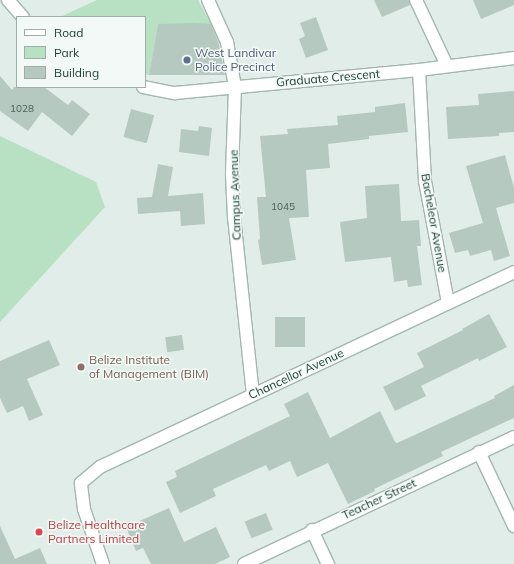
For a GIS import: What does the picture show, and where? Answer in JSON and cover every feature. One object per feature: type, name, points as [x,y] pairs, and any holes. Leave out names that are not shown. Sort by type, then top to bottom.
[{"type":"street","points":[[8,0],[22,16]]},
{"type":"street","name":"Campus Avenue","points":[[208,0],[227,42],[234,87],[232,175],[234,217],[253,394]]},
{"type":"street","points":[[416,0],[447,66]]},
{"type":"street","name":"Graduate Crescent","points":[[146,88],[175,93],[419,70],[514,58]]},
{"type":"street","name":"Bacheleor Avenue","points":[[419,70],[424,181],[448,303]]},
{"type":"street","name":"Chancellor Avenue","points":[[103,564],[84,509],[81,482],[100,467],[514,272]]},
{"type":"street","name":"Teacher Street","points":[[244,564],[312,530],[514,436]]},
{"type":"street","points":[[479,452],[514,526]]},
{"type":"street","points":[[312,530],[328,564]]},
{"type":"green space","points":[[97,0],[198,0],[211,24],[158,24],[149,75],[146,74],[146,16],[62,16]]},
{"type":"green space","points":[[0,136],[96,182],[105,207],[0,322]]},
{"type":"building","points":[[374,0],[409,0],[410,5],[382,17]]},
{"type":"building","points":[[473,0],[514,0],[514,5],[481,19]]},
{"type":"building","points":[[316,17],[328,50],[306,58],[299,39],[305,36],[300,23]]},
{"type":"building","name":"West Landivar Police Precinct","points":[[158,24],[211,24],[219,44],[225,75],[149,75]]},
{"type":"building","points":[[0,76],[12,90],[14,87],[45,88],[68,105],[72,100],[90,114],[72,136],[42,112],[28,131],[0,111]]},
{"type":"building","points":[[514,91],[514,132],[499,133],[499,136],[448,139],[446,107],[479,105],[478,94]]},
{"type":"building","points":[[405,103],[408,132],[369,136],[369,139],[328,144],[330,168],[306,170],[309,217],[289,218],[296,260],[262,265],[258,240],[260,239],[257,197],[266,197],[260,136],[288,134],[287,129],[338,125],[337,116],[375,112],[375,107]]},
{"type":"building","points":[[131,109],[154,115],[147,143],[123,137]]},
{"type":"building","points":[[199,126],[212,128],[209,156],[179,152],[181,129],[198,131]]},
{"type":"building","points":[[505,155],[514,188],[514,203],[496,208],[510,256],[494,261],[491,250],[470,256],[468,250],[455,253],[449,233],[483,223],[466,166]]},
{"type":"building","points":[[158,164],[173,167],[168,196],[203,193],[205,224],[181,226],[180,211],[138,214],[137,198],[152,197]]},
{"type":"building","points":[[399,184],[401,221],[419,220],[421,246],[417,246],[422,285],[408,287],[407,280],[394,282],[391,257],[345,262],[340,222],[367,218],[365,186]]},
{"type":"building","points":[[489,314],[507,347],[479,361],[478,358],[421,386],[426,396],[395,411],[383,387],[424,367],[417,353],[463,330],[462,329]]},
{"type":"building","points":[[275,317],[305,317],[305,347],[275,347]]},
{"type":"building","points":[[182,335],[184,350],[167,352],[165,337]]},
{"type":"building","points":[[49,340],[60,365],[27,379],[43,415],[29,421],[23,406],[7,413],[0,398],[0,361]]},
{"type":"building","points":[[514,385],[514,418],[441,452],[443,456],[374,489],[375,491],[348,504],[328,463],[297,477],[290,461],[269,471],[266,465],[213,489],[216,496],[180,513],[166,482],[177,477],[175,471],[290,416],[284,404],[308,392],[330,438],[380,411],[395,442],[397,443],[495,398],[494,396]]},
{"type":"building","points":[[169,508],[184,542],[216,527],[230,557],[215,564],[151,564],[143,548],[136,551],[126,527]]},
{"type":"building","points":[[266,513],[273,530],[251,538],[245,522]]},
{"type":"building","name":"Belize Healthcare Partners Limited","points":[[0,526],[15,559],[40,548],[47,564],[0,564]]},
{"type":"place","name":"West Landivar Police Precinct","points":[[187,60]]},
{"type":"place","name":"Belize Institute of Management (BIM)","points":[[81,367]]},
{"type":"place","name":"Belize Healthcare Partners Limited","points":[[39,532]]}]
